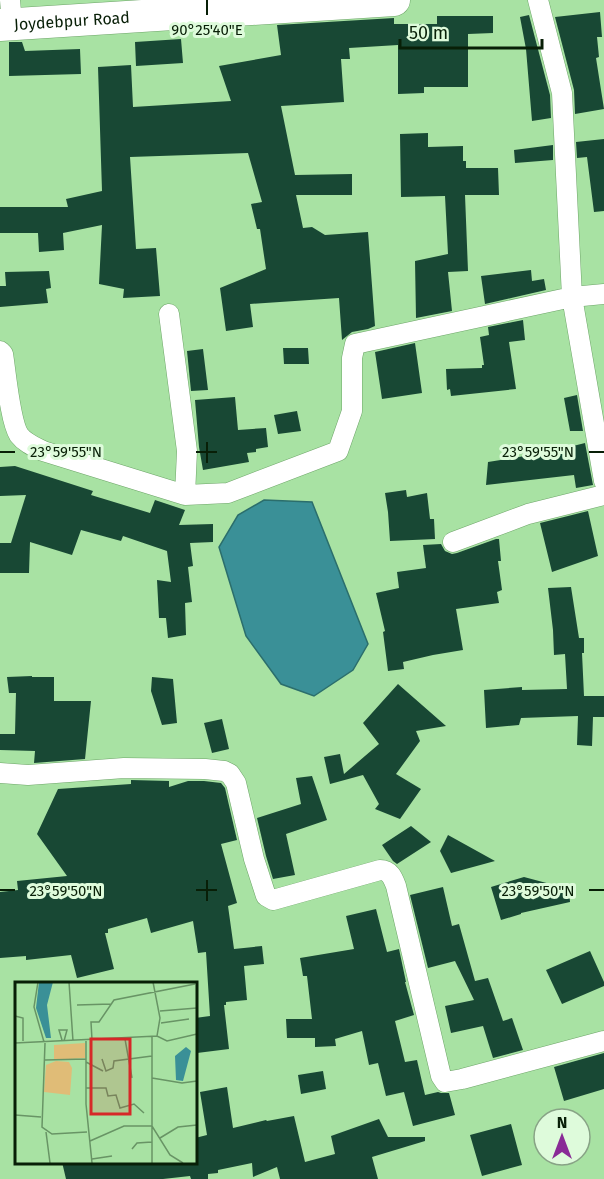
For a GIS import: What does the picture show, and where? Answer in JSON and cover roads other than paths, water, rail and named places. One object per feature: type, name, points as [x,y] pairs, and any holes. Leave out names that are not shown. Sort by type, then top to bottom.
[{"type":"main road","name":"Joydebpur Road","points":[[7,16],[394,0]]},
{"type":"street","points":[[538,0],[562,93],[572,297],[604,482]]},
{"type":"street","points":[[0,351],[3,354],[14,423],[20,435],[30,445],[43,452],[185,495],[228,493],[338,451],[352,411],[352,358],[355,344],[572,297],[604,294]]},
{"type":"street","points":[[169,314],[187,451],[185,495]]},
{"type":"street","points":[[453,542],[528,514],[604,495]]},
{"type":"street","points":[[0,773],[28,775],[124,768],[224,771],[230,774],[236,783],[254,859],[266,896],[273,900],[380,870],[387,871],[396,886],[441,1076],[445,1082],[604,1041]]},
{"type":"water","points":[[264,500],[312,502],[368,644],[353,670],[314,696],[281,684],[246,636],[219,547],[238,515]]}]
